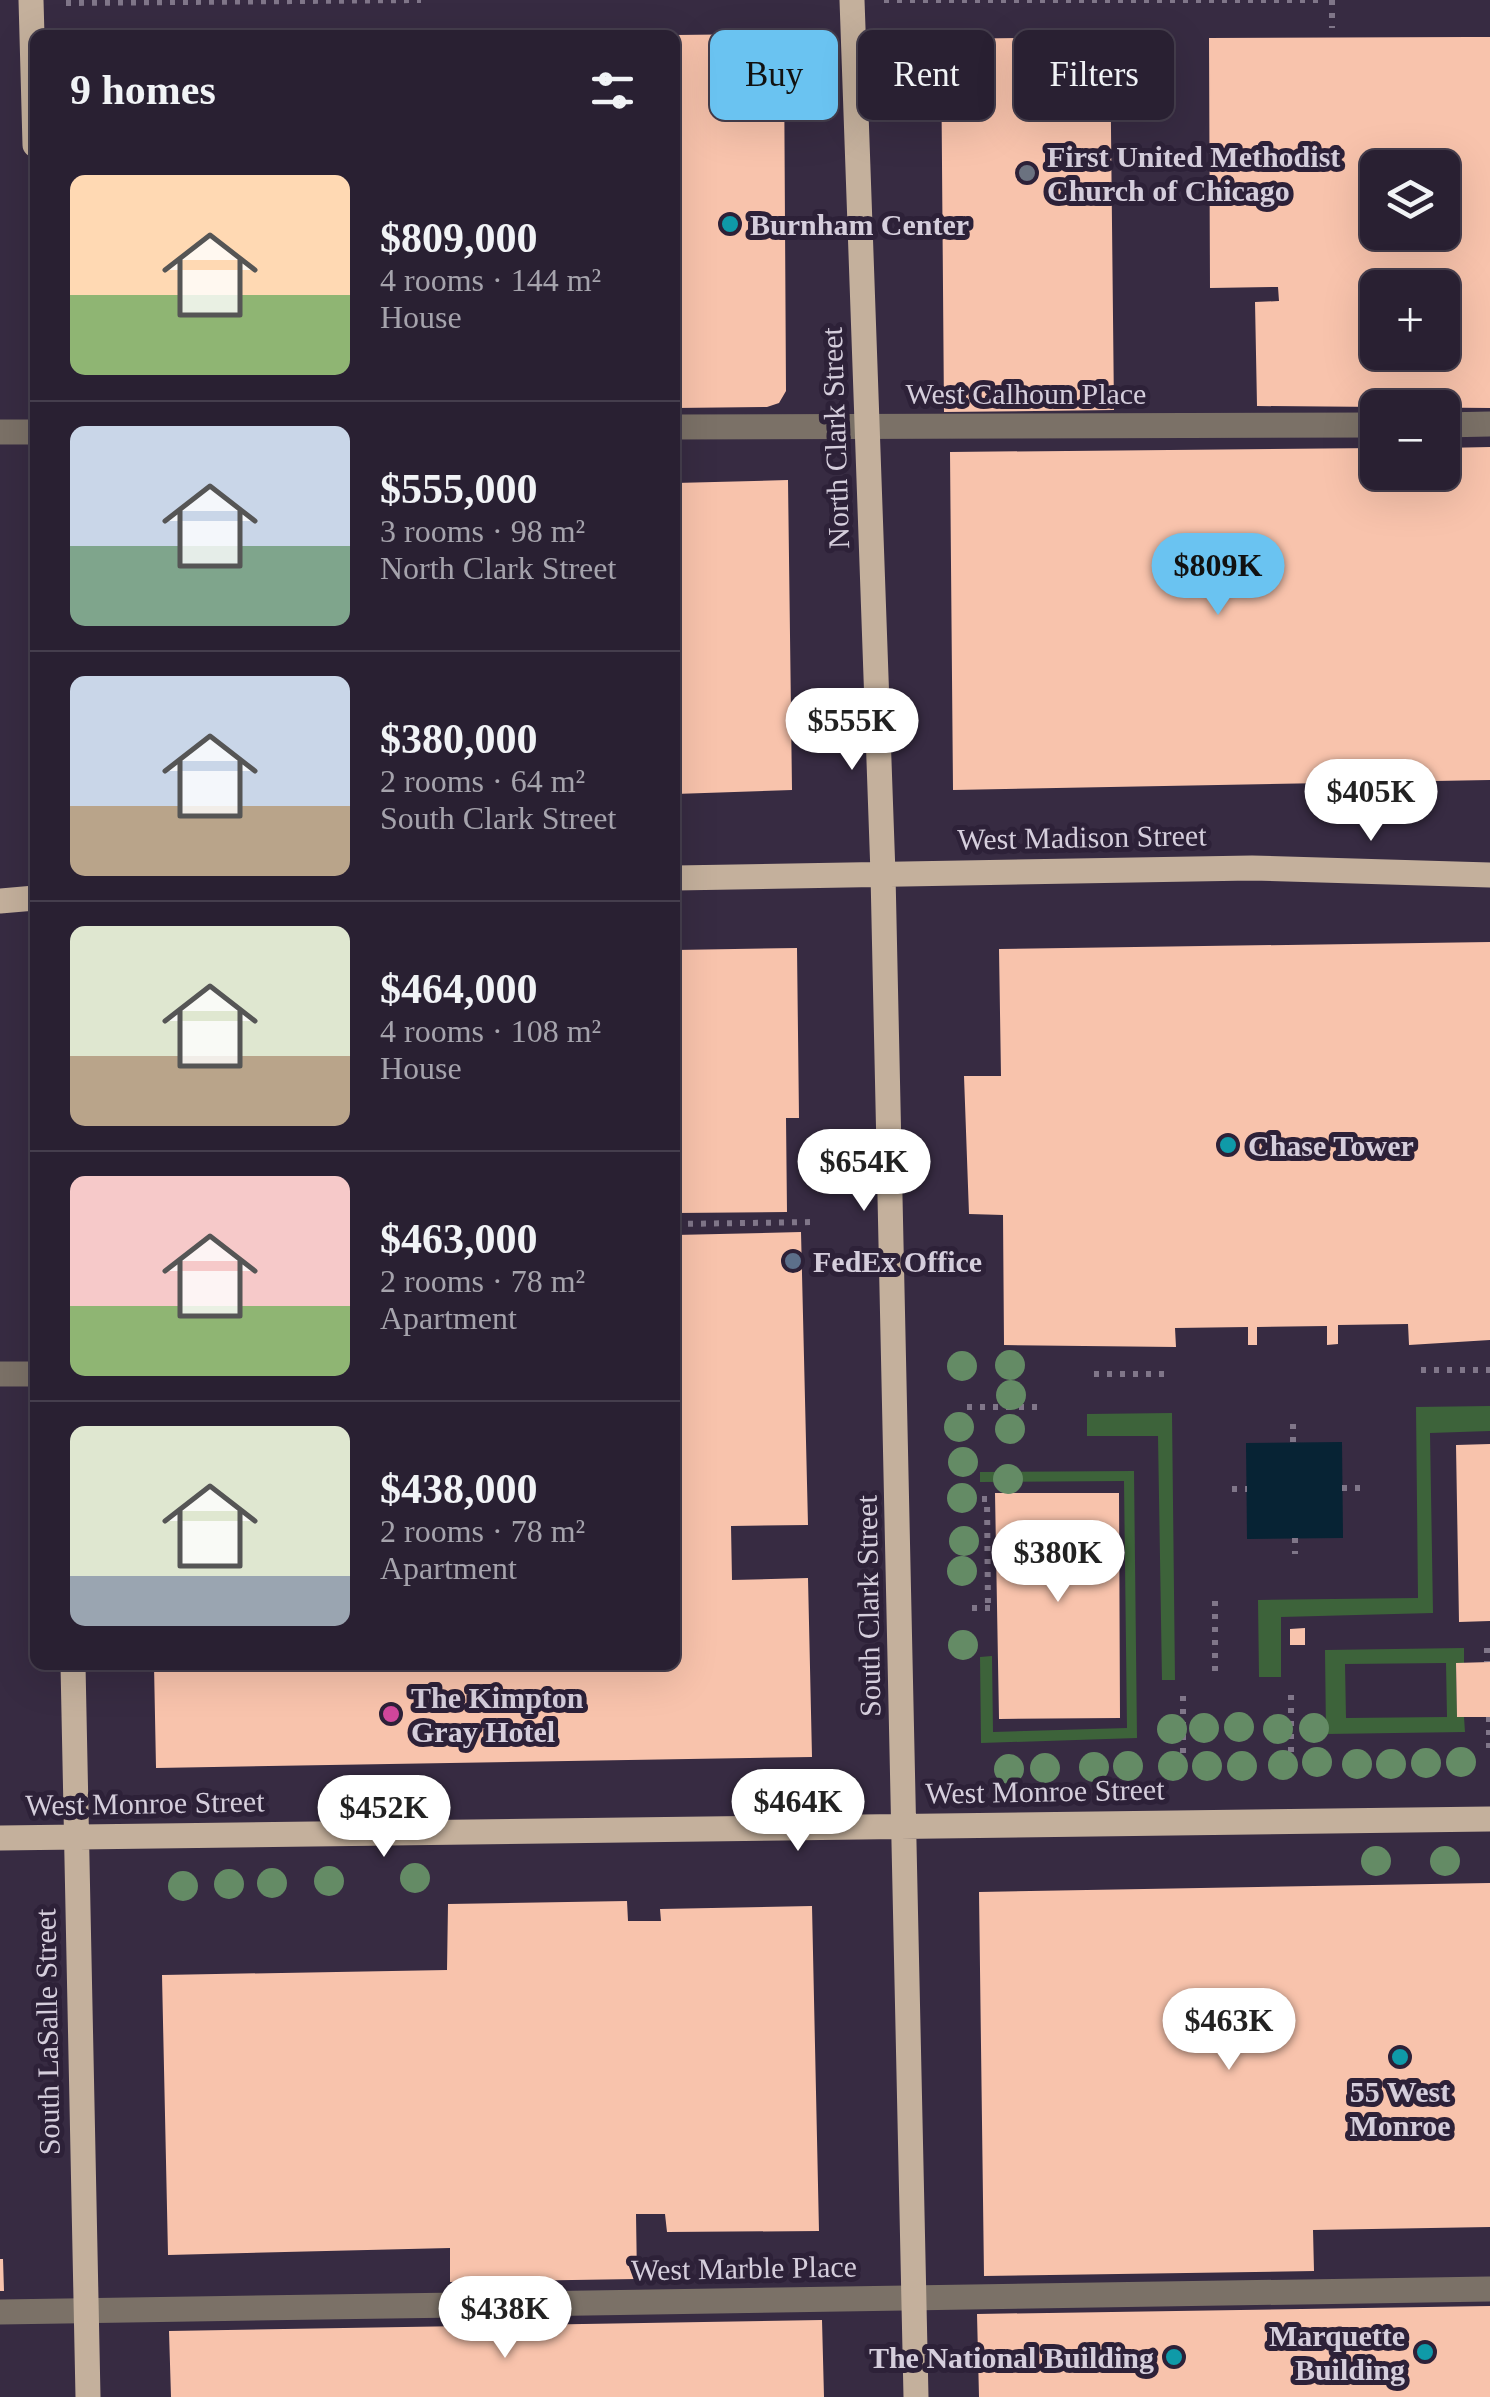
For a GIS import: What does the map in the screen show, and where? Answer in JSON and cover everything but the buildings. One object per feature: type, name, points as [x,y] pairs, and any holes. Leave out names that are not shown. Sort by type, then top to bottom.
[{"type":"main road","name":"North Clark Street","points":[[852,0],[883,874]]},
{"type":"main road","points":[[31,2],[32,30]]},
{"type":"main road","name":"West Madison Street","points":[[680,878],[1252,868],[1490,874]]},
{"type":"main road","name":"South Clark Street","points":[[883,874],[916,2397]]},
{"type":"main road","points":[[0,901],[30,898]]},
{"type":"main road","name":"South LaSalle Street","points":[[73,1670],[88,2397]]},
{"type":"main road","name":"West Monroe Street","points":[[0,1838],[1490,1819]]},
{"type":"lane","points":[[1460,424],[1490,424]]},
{"type":"lane","name":"West Calhoun Place","points":[[680,427],[1360,425]]},
{"type":"lane","points":[[0,432],[30,432]]},
{"type":"lane","points":[[0,1374],[30,1374]]},
{"type":"lane","name":"West Marble Place","points":[[0,2312],[1490,2289]]},
{"type":"path","points":[[31,2],[422,0]]},
{"type":"path","points":[[877,0],[1329,0],[1332,28]]},
{"type":"path","points":[[680,1224],[815,1222]]},
{"type":"path","points":[[1420,1370],[1490,1370]]},
{"type":"path","points":[[1094,1374],[1166,1374]]},
{"type":"path","points":[[967,1408],[1040,1407]]},
{"type":"path","points":[[1292,1424],[1293,1443]]},
{"type":"path","points":[[1342,1488],[1360,1488]]},
{"type":"path","points":[[1232,1489],[1246,1489]]},
{"type":"path","points":[[969,1499],[986,1499],[992,1608],[972,1608]]},
{"type":"path","points":[[1295,1538],[1295,1554]]},
{"type":"path","points":[[1215,1601],[1216,1672]]},
{"type":"path","points":[[1487,1648],[1487,1662]]},
{"type":"path","points":[[1292,1695],[1292,1752]]},
{"type":"path","points":[[1183,1696],[1183,1753]]},
{"type":"path","points":[[1489,1717],[1489,1751]]},
{"type":"green space","points":[[1490,1406],[1490,1431],[1430,1433],[1433,1613],[1281,1617],[1281,1677],[1259,1677],[1258,1600],[1418,1598],[1416,1407]]},
{"type":"green space","points":[[1172,1413],[1175,1680],[1162,1680],[1158,1436],[1087,1436],[1087,1414]]},
{"type":"green space","points":[[1134,1471],[1137,1738],[981,1743],[980,1657],[992,1656],[993,1732],[1127,1728],[1124,1481],[980,1482],[980,1472]]},
{"type":"green space","points":[[1464,1648],[1464,1663],[1456,1663],[1457,1716],[1464,1717],[1465,1732],[1326,1734],[1325,1650]],"holes":[[[1446,1663],[1447,1717],[1346,1718],[1345,1664]]]},
{"type":"water","points":[[1342,1442],[1343,1538],[1247,1539],[1246,1443]]},
{"type":"place","name":"First United Methodist Church of Chicago","points":[[1027,173]]},
{"type":"place","name":"Burnham Center","points":[[730,224]]},
{"type":"place","name":"Chase Tower","points":[[1228,1145]]},
{"type":"place","name":"FedEx Office","points":[[793,1261]]},
{"type":"place","name":"The Kimpton Gray Hotel","points":[[391,1714]]},
{"type":"place","name":"55 West Monroe","points":[[1400,2057]]},
{"type":"place","name":"Marquette Building","points":[[1425,2352]]},
{"type":"place","name":"The National Building","points":[[1174,2357]]}]
